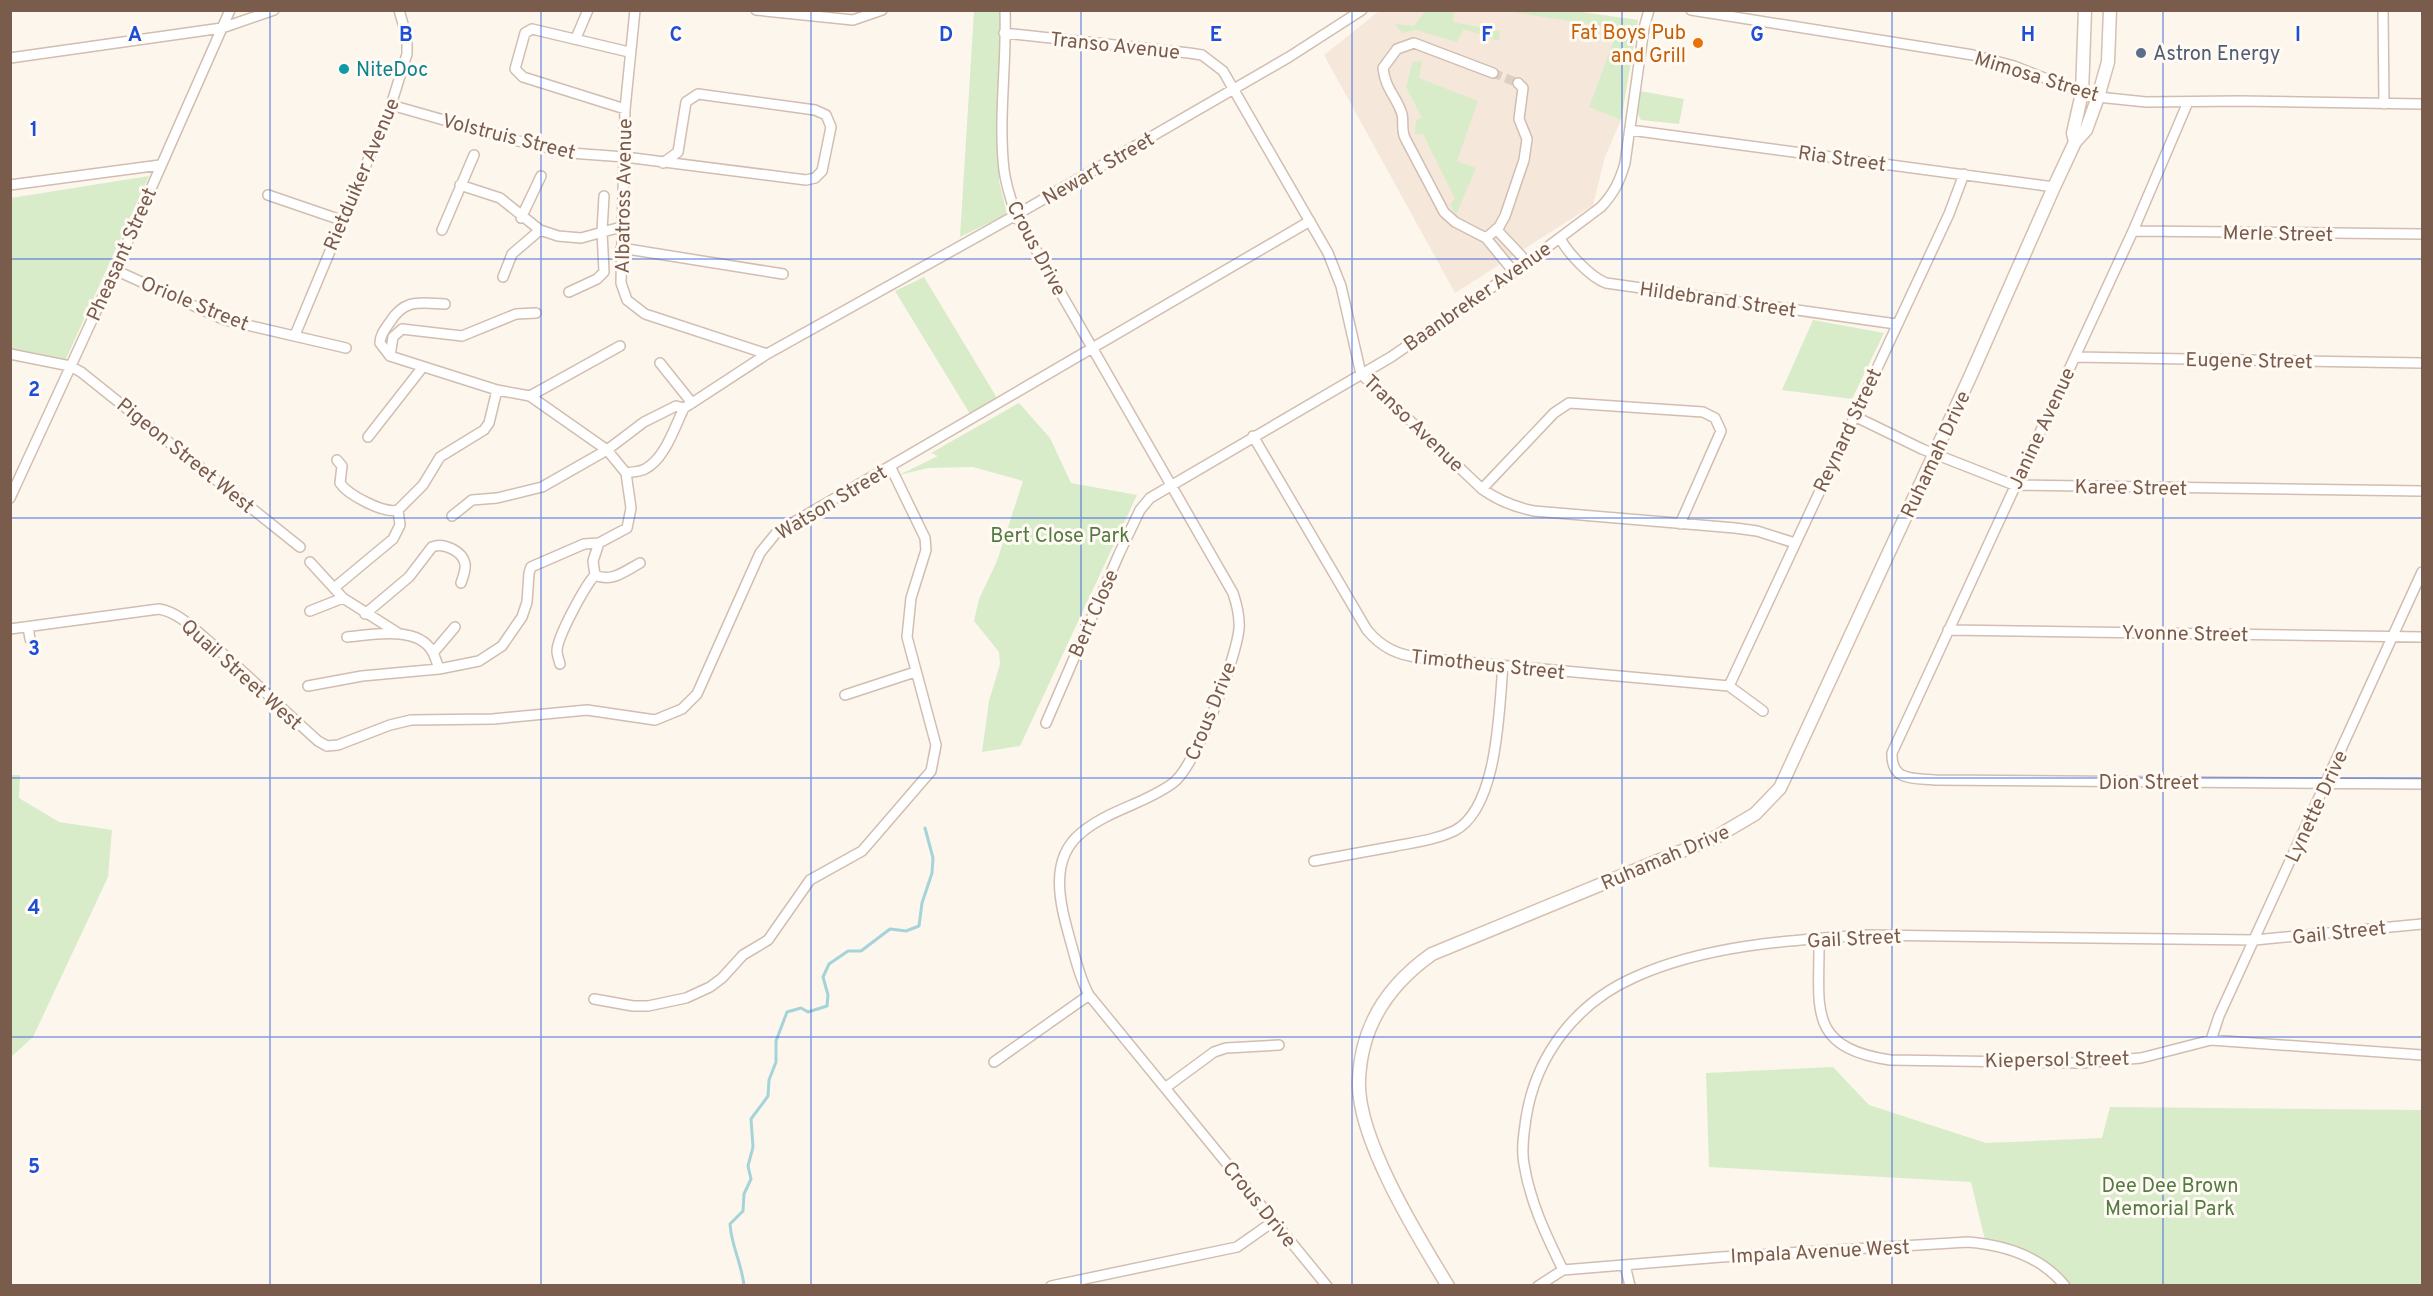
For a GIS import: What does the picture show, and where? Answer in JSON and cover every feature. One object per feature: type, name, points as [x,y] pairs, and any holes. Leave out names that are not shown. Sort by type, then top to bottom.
[{"type":"street","name":"Pheasant Street","points":[[10,498],[231,10]]},
{"type":"street","points":[[10,58],[222,28],[274,10]]},
{"type":"street","name":"Rietduiker Avenue","points":[[295,335],[341,220],[391,105],[408,47],[399,10]]},
{"type":"street","points":[[576,38],[588,10]]},
{"type":"street","name":"Albatross Avenue","points":[[635,10],[625,109],[621,227],[622,292],[635,309],[666,323],[767,354]]},
{"type":"street","points":[[756,10],[853,20],[882,10]]},
{"type":"street","name":"Newart Street","points":[[688,405],[767,354],[1016,215],[1234,89],[1342,25],[1362,10]]},
{"type":"street","name":"Baanbreker Avenue","points":[[1172,485],[1400,351],[1514,272],[1600,207],[1613,194],[1621,179],[1644,28],[1649,10]]},
{"type":"street","name":"Mimosa Street","points":[[1691,10],[1973,55],[2014,66],[2098,97],[2146,102],[2422,104]]},
{"type":"street","name":"Ruhamah Drive","points":[[2075,142],[2073,133],[2082,93],[2085,10]]},
{"type":"street","name":"Ruhamah Drive","points":[[1448,1286],[1397,1198],[1370,1134],[1363,1109],[1359,1081],[1362,1059],[1370,1028],[1384,1000],[1410,970],[1432,954],[1716,837],[1755,814],[1780,788],[2075,142],[2084,135],[2108,62],[2110,10]]},
{"type":"street","points":[[2383,10],[2384,104]]},
{"type":"street","name":"Crous Drive","points":[[1006,11],[1002,145],[1006,182],[1016,215],[1233,593],[1239,618],[1238,638],[1217,700],[1192,757],[1181,776],[1163,790],[1102,819],[1073,840],[1061,866],[1058,886],[1061,905],[1080,976],[1089,995],[1327,1286]]},
{"type":"street","points":[[625,109],[523,77],[516,71],[524,37],[529,30],[537,29],[629,52]]},
{"type":"street","name":"Transo Avenue","points":[[1007,36],[1202,56],[1223,71],[1328,253],[1341,286],[1361,374],[1482,489],[1514,507],[1534,511],[1757,531],[1795,543]]},
{"type":"street","points":[[1493,73],[1414,43],[1408,43],[1397,49],[1383,69],[1386,86],[1402,114],[1402,129],[1405,138],[1444,212],[1455,222],[1486,238],[1514,272]]},
{"type":"street","points":[[1486,238],[1496,230],[1504,216],[1524,160],[1527,143],[1519,119],[1523,88],[1518,83]]},
{"type":"street","name":"Volstruis Street","points":[[391,105],[514,140],[570,153],[625,157],[663,163],[806,180],[820,174],[831,127],[829,120],[822,112],[702,94],[694,95],[686,102],[678,152],[663,163]]},
{"type":"street","name":"Janine Avenue","points":[[1892,753],[2133,231],[2188,102]]},
{"type":"street","name":"Ria Street","points":[[1630,130],[2054,188]]},
{"type":"street","points":[[442,230],[474,155]]},
{"type":"street","points":[[10,185],[160,165]]},
{"type":"street","name":"Reynard Street","points":[[1729,686],[1949,214],[1964,174]]},
{"type":"street","points":[[521,218],[541,176]]},
{"type":"street","points":[[460,185],[500,198],[521,218],[540,230],[574,238],[621,227]]},
{"type":"street","points":[[268,195],[341,220]]},
{"type":"street","points":[[569,292],[597,279],[604,272],[602,231],[604,196]]},
{"type":"street","name":"Watson Street","points":[[327,746],[345,743],[390,725],[411,720],[493,719],[587,710],[655,720],[673,714],[687,706],[697,694],[760,553],[767,542],[792,522],[1310,221]]},
{"type":"street","points":[[503,277],[512,254],[540,230]]},
{"type":"street","points":[[1496,230],[1527,262]]},
{"type":"street","name":"Merle Street","points":[[2133,231],[2422,234]]},
{"type":"street","name":"Hildebrand Street","points":[[1560,238],[1565,248],[1597,278],[1606,283],[1896,324]]},
{"type":"street","points":[[621,248],[783,274]]},
{"type":"street","name":"Oriole Street","points":[[115,270],[225,320],[345,348]]},
{"type":"street","points":[[308,686],[362,676],[439,669],[479,662],[502,646],[526,610],[529,596],[529,573],[536,564],[584,544],[599,543],[623,532],[629,522],[631,508],[626,473],[607,450],[531,396],[497,390],[422,368],[390,356],[383,350],[380,341],[389,322],[400,308],[415,303],[445,304]]},
{"type":"street","points":[[390,356],[392,340],[399,330],[462,336],[516,314],[536,313]]},
{"type":"street","points":[[531,396],[620,346]]},
{"type":"street","points":[[10,354],[70,366]]},
{"type":"street","name":"Eugene Street","points":[[2074,357],[2422,363]]},
{"type":"street","points":[[660,363],[688,405]]},
{"type":"street","name":"Pigeon Street West","points":[[70,366],[97,383],[300,548]]},
{"type":"street","points":[[368,437],[422,368]]},
{"type":"street","points":[[337,460],[342,466],[340,483],[346,489],[384,510],[398,510],[423,485],[440,458],[484,430],[489,423],[497,390]]},
{"type":"street","points":[[1482,489],[1551,416],[1569,403],[1703,412],[1714,418],[1721,431],[1680,524]]},
{"type":"street","points":[[452,516],[472,500],[496,498],[542,487],[607,450],[628,432],[653,417],[676,406],[688,405]]},
{"type":"street","points":[[626,473],[642,470],[656,459],[688,405]]},
{"type":"street","name":"Karee Street","points":[[1854,416],[1934,454],[2014,485],[2422,491]]},
{"type":"street","name":"Timotheus Street","points":[[1253,436],[1367,630],[1375,640],[1401,655],[1729,686]]},
{"type":"street","points":[[594,999],[633,1006],[648,1006],[686,998],[710,987],[722,978],[743,955],[768,940],[810,880],[862,850],[931,771],[935,760],[934,733],[907,637],[911,598],[922,567],[926,544],[910,505],[890,466]]},
{"type":"street","name":"Bert Close","points":[[1046,723],[1140,510],[1156,492],[1172,485]]},
{"type":"street","points":[[334,588],[393,539],[400,525],[398,510]]},
{"type":"street","points":[[561,664],[557,652],[559,641],[586,587],[595,575],[593,561],[599,543]]},
{"type":"street","points":[[365,614],[409,577],[437,545],[449,547],[463,558],[465,567],[461,584]]},
{"type":"street","points":[[310,562],[343,598],[365,614],[398,633],[425,644],[433,653],[439,669]]},
{"type":"street","points":[[595,575],[608,579],[640,563]]},
{"type":"street","name":"Lynette Drive","points":[[2211,1040],[2219,1016],[2422,572]]},
{"type":"street","points":[[310,611],[343,598]]},
{"type":"street","name":"Quail Street West","points":[[10,629],[165,610],[184,620],[231,659],[312,736],[327,746]]},
{"type":"street","points":[[28,627],[30,639]]},
{"type":"street","points":[[433,653],[455,627]]},
{"type":"street","name":"Yvonne Street","points":[[1948,630],[2422,637]]},
{"type":"street","points":[[347,637],[398,633]]},
{"type":"street","points":[[1314,861],[1434,839],[1455,830],[1471,817],[1486,790],[1498,722],[1503,665]]},
{"type":"street","points":[[844,695],[915,672]]},
{"type":"street","points":[[1729,686],[1763,711]]},
{"type":"street","name":"Dion Street","points":[[1892,753],[1893,767],[1901,776],[1935,780],[2422,784]]},
{"type":"street","name":"Gail Street","points":[[1563,1270],[1540,1224],[1528,1187],[1523,1161],[1528,1104],[1553,1044],[1570,1022],[1607,993],[1635,977],[1731,949],[1819,938],[1867,935],[2255,940],[2422,924]]},
{"type":"street","name":"Kiepersol Street","points":[[1819,938],[1820,1008],[1823,1022],[1839,1044],[1872,1057],[1890,1060],[2082,1063],[2141,1058],[2211,1040],[2422,1055]]},
{"type":"street","points":[[994,1062],[1089,995]]},
{"type":"street","points":[[1165,1088],[1215,1052],[1226,1048],[1279,1045]]},
{"type":"street","points":[[1050,1286],[1231,1249],[1242,1245],[1274,1221]]},
{"type":"street","name":"Impala Avenue West","points":[[1563,1270],[1968,1242],[1988,1244],[2034,1259],[2054,1272],[2065,1286]]},
{"type":"street","points":[[1625,1265],[1630,1286]]},
{"type":"street","points":[[1538,1286],[1563,1270]]},
{"type":"shaded area","points":[[1571,10],[1638,20],[1621,120],[1605,157],[1593,205],[1455,293],[1324,55],[1379,11]]},
{"type":"green space","points":[[974,11],[999,11],[1001,17],[999,181],[1007,214],[960,237]]},
{"type":"green space","points":[[1425,11],[1454,11],[1453,22],[1500,31],[1499,41],[1464,29],[1457,42],[1416,30],[1402,33],[1395,24],[1414,26]]},
{"type":"green space","points":[[1507,11],[1571,11],[1638,20],[1621,120],[1589,107],[1618,29]]},
{"type":"green space","points":[[1413,61],[1422,62],[1419,78],[1478,101],[1457,161],[1476,168],[1456,215],[1450,204],[1455,199],[1423,134],[1415,134],[1416,120],[1422,118],[1406,87]]},
{"type":"green space","points":[[1640,91],[1684,99],[1679,124],[1641,120],[1635,109]]},
{"type":"green space","points":[[149,176],[65,361],[11,349],[11,198]]},
{"type":"green space","points":[[924,277],[997,398],[970,414],[895,291]]},
{"type":"green space","points":[[1813,320],[1884,333],[1852,399],[1782,390]]},
{"type":"green space","name":"Bert Close Park","points":[[1019,403],[1050,438],[1071,483],[1137,495],[1020,746],[982,752],[989,701],[1000,664],[999,652],[974,621],[979,599],[997,561],[1023,481],[973,467],[928,468],[899,475],[938,456],[931,453]]},
{"type":"green space","points":[[11,775],[20,775],[19,798],[59,822],[112,830],[108,877],[33,1037],[11,1057]]},
{"type":"green space","name":"Dee Dee Brown Memorial Park","points":[[1833,1067],[1869,1105],[1986,1143],[2102,1138],[2110,1107],[2422,1110],[2422,1285],[2069,1285],[2027,1258],[1986,1244],[1971,1182],[1709,1167],[1706,1073]]},
{"type":"waterway","points":[[744,1286],[730,1224],[743,1211],[744,1194],[751,1179],[748,1166],[753,1147],[751,1119],[768,1096],[769,1080],[776,1062],[776,1041],[787,1012],[801,1008],[808,1012],[827,1006],[828,995],[823,977],[829,964],[848,951],[861,951],[890,929],[906,931],[919,926],[922,903],[932,873],[933,858],[925,828]]},
{"type":"tunnel","points":[[1493,73],[1518,83]]},
{"type":"place","name":"Fat Boys Pub and Grill","points":[[1698,43]]},
{"type":"place","name":"Astron Energy","points":[[2141,53]]},
{"type":"place","name":"NiteDoc","points":[[344,69]]}]
